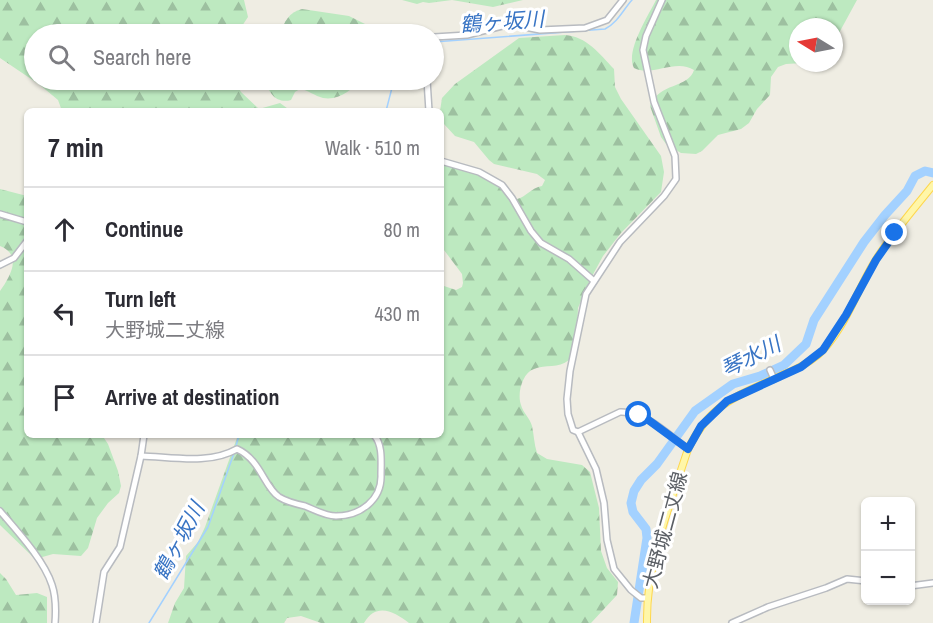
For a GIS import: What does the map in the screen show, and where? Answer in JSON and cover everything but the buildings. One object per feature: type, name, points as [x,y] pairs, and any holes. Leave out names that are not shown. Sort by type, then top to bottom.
[{"type":"main road","name":"大野城二丈線","points":[[647,623],[641,597],[688,449],[701,426],[719,407],[734,396],[772,375],[801,367],[823,350],[846,315],[876,260],[933,185]]},
{"type":"street","points":[[444,36],[467,35],[510,24],[540,30],[585,28],[607,20],[622,0]]},
{"type":"street","points":[[641,597],[614,569],[607,540],[604,503],[596,469],[578,432],[573,429],[568,414],[570,371],[586,294],[620,242],[664,196],[676,179],[675,156],[654,102],[643,50],[646,36],[662,0]]},
{"type":"street","points":[[428,90],[429,108]]},
{"type":"street","points":[[444,162],[479,172],[502,185],[531,231],[542,243],[570,259],[594,281]]},
{"type":"street","points":[[0,214],[24,221]]},
{"type":"street","points":[[0,265],[14,258],[24,246]]},
{"type":"street","points":[[578,432],[620,412],[627,412],[647,419],[688,449]]},
{"type":"street","points":[[96,623],[104,572],[120,547],[144,438]]},
{"type":"street","points":[[141,456],[213,458],[227,455],[237,449],[256,464],[279,497],[335,516],[353,513],[376,499],[382,479],[377,438]]},
{"type":"street","points":[[0,511],[31,549],[51,584],[55,602],[55,623]]},
{"type":"street","points":[[732,623],[768,607],[847,579],[861,580]]},
{"type":"street","points":[[915,585],[933,583]]},
{"type":"green space","points":[[0,0],[244,0],[248,17],[243,24],[24,24],[24,74],[0,58]]},
{"type":"green space","points":[[402,0],[452,0],[417,4]]},
{"type":"green space","points":[[452,0],[523,0],[493,7]]},
{"type":"green space","points":[[656,0],[857,0],[843,26],[843,18],[789,18],[789,64],[778,67],[771,77],[770,95],[757,109],[749,123],[741,129],[718,135],[696,154],[681,153],[666,144],[661,137],[650,106],[660,93],[686,80],[694,70],[680,66],[648,70],[634,68],[633,53],[639,34]]},
{"type":"green space","points":[[302,9],[349,16],[365,24],[284,24],[294,12]]},
{"type":"green space","points":[[573,36],[586,42],[598,52],[614,69],[615,87],[661,156],[664,172],[661,192],[621,233],[603,256],[590,280],[578,308],[577,330],[569,360],[565,363],[530,371],[520,390],[521,405],[532,426],[537,453],[547,459],[582,465],[590,472],[599,508],[601,551],[607,568],[618,582],[617,595],[591,623],[409,623],[391,612],[380,611],[374,612],[364,623],[321,623],[301,616],[287,618],[284,623],[168,623],[175,603],[184,588],[186,556],[198,542],[205,527],[237,438],[444,438],[444,286],[456,290],[462,287],[463,283],[462,274],[444,250],[444,164],[480,175],[514,199],[542,186],[545,180],[537,174],[494,164],[474,142],[455,136],[444,124],[444,108],[440,108],[442,98],[455,84],[519,38]]},
{"type":"green space","points":[[46,90],[240,90],[258,108],[61,108],[58,100]]},
{"type":"green space","points":[[270,90],[298,90],[291,100],[286,101],[277,99]]},
{"type":"green space","points":[[303,90],[350,90],[334,98],[323,98]]},
{"type":"green space","points":[[280,103],[287,108],[262,108]]},
{"type":"green space","points":[[0,189],[24,195],[24,438],[104,438],[118,471],[121,486],[119,493],[97,518],[88,548],[81,556],[53,554],[39,558],[33,557],[0,525],[0,291],[10,273],[13,261],[7,250],[0,246]]},
{"type":"green space","points":[[0,573],[16,595],[37,593],[47,597],[47,623],[0,623]]},
{"type":"waterway","name":"鶴ヶ坂川","points":[[444,41],[605,29],[617,19],[632,0]]},
{"type":"waterway","name":"鶴ヶ坂川","points":[[387,108],[391,90]]},
{"type":"waterway","name":"琴水川","points":[[634,623],[647,538],[646,529],[633,512],[631,503],[634,491],[641,480],[657,464],[695,411],[733,384],[760,376],[784,365],[806,344],[814,320],[864,242],[907,191],[915,176],[925,171],[933,173]]},
{"type":"waterway","name":"鶴ヶ坂川","points":[[236,446],[238,438]]},
{"type":"waterway","name":"鶴ヶ坂川","points":[[149,623],[208,527],[234,453]]},
{"type":"route","points":[[639,415],[688,449],[706,419],[727,401],[801,367],[823,350],[846,315],[876,260],[895,233]]}]
